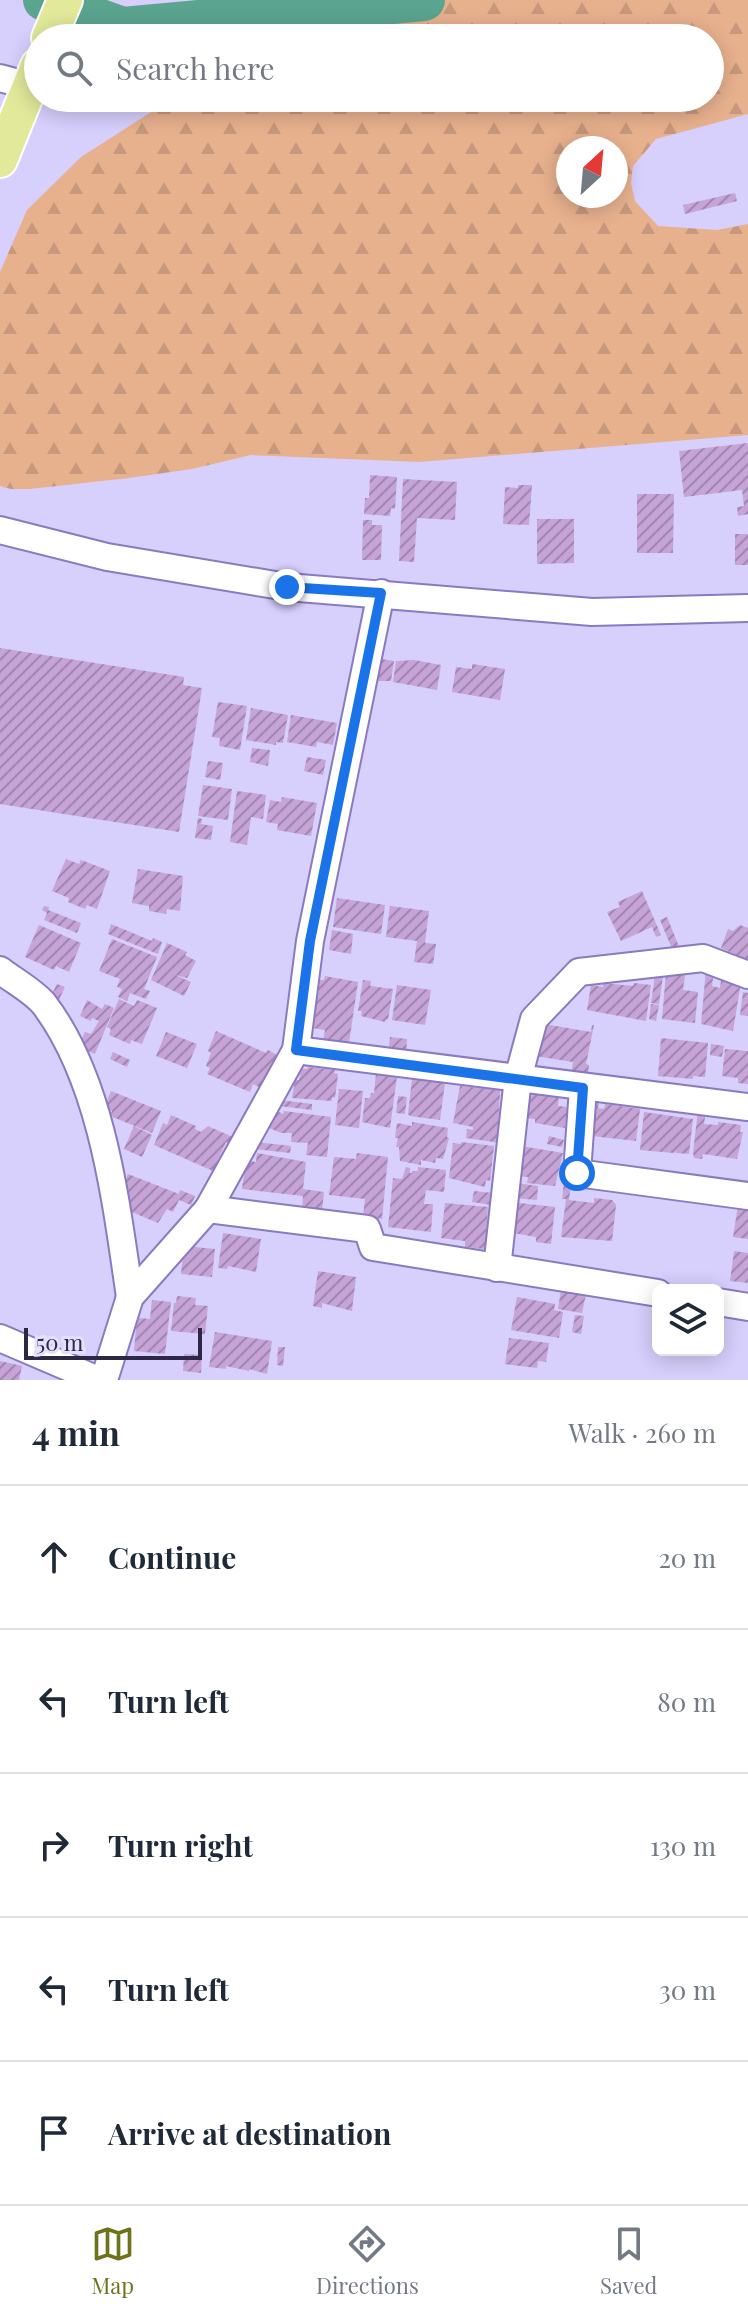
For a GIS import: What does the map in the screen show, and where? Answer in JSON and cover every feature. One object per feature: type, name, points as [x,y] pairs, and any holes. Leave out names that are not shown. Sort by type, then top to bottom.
[{"type":"main road","points":[[55,24],[65,0]]},
{"type":"main road","points":[[0,160],[23,77]]},
{"type":"street","points":[[0,530],[107,557],[287,587],[592,612],[748,608]]},
{"type":"street","points":[[0,1338],[101,1380],[130,1297],[208,1209],[296,1050],[310,941],[381,593]]},
{"type":"street","points":[[497,1268],[518,1078],[534,1019],[579,972],[703,958],[748,975]]},
{"type":"street","points":[[0,970],[42,1002],[71,1047],[100,1129],[117,1209],[130,1297]]},
{"type":"street","points":[[296,1050],[748,1107]]},
{"type":"street","points":[[583,1088],[577,1173],[748,1196]]},
{"type":"street","points":[[208,1209],[367,1229],[373,1247],[652,1292]]},
{"type":"street","points":[[724,1303],[748,1307]]},
{"type":"green space","points":[[430,0],[748,0],[748,114],[656,139],[633,166],[631,183],[635,201],[658,226],[717,230],[748,224],[748,435],[419,462],[251,455],[192,469],[129,478],[30,489],[0,486],[0,272],[27,210],[81,157],[151,112],[724,112],[724,24],[353,24]]},
{"type":"building","points":[[735,193],[737,201],[685,214],[683,205]]},
{"type":"building","points":[[748,443],[748,514],[738,516],[737,507],[744,506],[742,490],[684,497],[679,451]]},
{"type":"building","points":[[370,475],[397,477],[395,509],[391,508],[390,516],[364,514],[365,498],[369,498]]},
{"type":"building","points":[[403,479],[457,482],[455,520],[417,518],[414,562],[399,561]]},
{"type":"building","points":[[518,485],[532,485],[529,525],[503,524],[505,487],[518,488]]},
{"type":"building","points":[[637,494],[674,494],[673,553],[637,553]]},
{"type":"building","points":[[537,519],[574,519],[574,563],[537,564]]},
{"type":"building","points":[[363,520],[372,520],[372,525],[382,525],[381,560],[362,560]]},
{"type":"building","points":[[735,534],[748,534],[748,565],[735,565]]},
{"type":"building","points":[[0,648],[184,677],[183,685],[202,688],[179,832],[0,804]]},
{"type":"building","points":[[376,658],[394,661],[391,681],[372,681]]},
{"type":"building","points":[[414,660],[441,665],[437,690],[393,682],[396,661]]},
{"type":"building","points":[[472,664],[505,669],[500,700],[452,692],[456,667],[472,669]]},
{"type":"building","points":[[218,702],[247,706],[240,750],[219,746],[220,738],[212,737]]},
{"type":"building","points":[[251,708],[288,715],[283,743],[276,742],[276,745],[246,740]]},
{"type":"building","points":[[291,715],[337,723],[333,745],[317,742],[316,747],[287,742]]},
{"type":"building","points":[[252,748],[270,750],[268,766],[250,762]]},
{"type":"building","points":[[307,757],[326,760],[323,775],[304,771]]},
{"type":"building","points":[[208,761],[223,763],[220,780],[205,777]]},
{"type":"building","points":[[203,785],[232,789],[228,820],[198,816]]},
{"type":"building","points":[[237,791],[266,795],[263,819],[251,817],[247,845],[230,842]]},
{"type":"building","points":[[282,797],[317,803],[311,836],[277,830],[278,824],[266,822],[270,800],[281,802]]},
{"type":"building","points":[[198,818],[202,819],[201,824],[213,826],[211,840],[195,838]]},
{"type":"building","points":[[66,859],[79,864],[81,860],[110,871],[97,909],[87,905],[85,909],[52,891]]},
{"type":"building","points":[[138,869],[183,876],[180,911],[167,909],[166,914],[132,903]]},
{"type":"building","points":[[642,891],[661,935],[656,937],[652,927],[621,941],[607,912],[620,907],[618,902]]},
{"type":"building","points":[[337,898],[385,905],[381,934],[333,927]]},
{"type":"building","points":[[44,906],[81,923],[77,933],[44,920],[47,913],[42,910]]},
{"type":"building","points":[[390,906],[429,911],[425,943],[436,944],[433,964],[414,962],[417,941],[386,937]]},
{"type":"building","points":[[667,917],[680,949],[673,951],[660,920]]},
{"type":"building","points":[[111,924],[162,942],[158,954],[108,934]]},
{"type":"building","points":[[39,925],[81,943],[69,972],[56,966],[54,970],[25,957]]},
{"type":"building","points":[[740,925],[748,928],[748,960],[721,948],[728,929],[733,931]]},
{"type":"building","points":[[332,930],[353,934],[351,954],[329,950]]},
{"type":"building","points":[[112,939],[157,957],[144,989],[150,991],[146,999],[130,993],[127,1001],[118,997],[122,989],[117,987],[120,979],[99,971]]},
{"type":"building","points":[[167,943],[187,952],[185,955],[196,961],[187,978],[175,975],[191,982],[184,996],[151,980]]},
{"type":"building","points":[[706,969],[714,971],[712,986],[720,988],[721,981],[741,982],[733,1031],[701,1024]]},
{"type":"building","points":[[666,973],[685,975],[683,990],[698,992],[695,1023],[662,1019]]},
{"type":"building","points":[[655,974],[663,976],[659,1004],[651,1003]]},
{"type":"building","points":[[325,976],[358,982],[348,1050],[322,1047],[325,1030],[313,1028],[316,994],[320,980],[324,980]]},
{"type":"building","points":[[363,980],[371,981],[370,986],[393,989],[388,1020],[385,1022],[361,1016],[362,1011],[358,1011]]},
{"type":"building","points":[[603,983],[651,985],[646,1021],[587,1010],[591,985],[603,987]]},
{"type":"building","points":[[57,984],[65,987],[57,1004],[49,1000]]},
{"type":"building","points":[[397,985],[431,990],[425,1025],[392,1020]]},
{"type":"building","points":[[743,992],[748,993],[748,1016],[740,1015]]},
{"type":"building","points":[[119,999],[134,1006],[137,1000],[157,1008],[142,1044],[131,1040],[130,1044],[109,1035],[111,1029],[107,1027]]},
{"type":"building","points":[[87,1000],[102,1009],[105,1004],[114,1008],[95,1054],[78,1047],[85,1032],[91,1034],[99,1021],[80,1016]]},
{"type":"building","points":[[651,1004],[659,1005],[656,1021],[649,1019]]},
{"type":"building","points":[[544,1024],[591,1032],[594,1025],[586,1064],[589,1065],[587,1079],[571,1077],[573,1062],[535,1056]]},
{"type":"building","points":[[216,1031],[281,1057],[263,1089],[253,1084],[250,1092],[207,1074],[210,1068],[206,1066],[211,1053],[208,1051]]},
{"type":"building","points":[[166,1032],[197,1044],[187,1068],[156,1056]]},
{"type":"building","points":[[390,1037],[407,1039],[406,1057],[388,1054]]},
{"type":"building","points":[[661,1038],[708,1043],[705,1077],[658,1076]]},
{"type":"building","points":[[711,1044],[724,1046],[722,1057],[710,1055]]},
{"type":"building","points":[[725,1049],[748,1051],[748,1084],[738,1083],[738,1078],[722,1076]]},
{"type":"building","points":[[113,1052],[130,1060],[127,1067],[110,1059]]},
{"type":"building","points":[[301,1069],[335,1070],[334,1073],[338,1074],[332,1101],[292,1098],[295,1080],[299,1080]]},
{"type":"building","points":[[376,1074],[397,1076],[390,1128],[362,1122],[365,1098],[370,1098],[374,1093]]},
{"type":"building","points":[[412,1079],[445,1083],[440,1120],[408,1114]]},
{"type":"building","points":[[460,1086],[500,1090],[498,1133],[502,1134],[501,1143],[466,1138],[467,1129],[473,1130],[473,1127],[453,1123]]},
{"type":"building","points":[[339,1089],[363,1091],[359,1128],[335,1125]]},
{"type":"building","points":[[111,1091],[161,1111],[152,1133],[110,1116],[112,1111],[104,1108]]},
{"type":"building","points":[[533,1092],[559,1096],[558,1106],[568,1107],[565,1128],[524,1118],[527,1095],[532,1096]]},
{"type":"building","points":[[398,1096],[407,1097],[405,1114],[396,1113]]},
{"type":"building","points":[[280,1100],[312,1104],[312,1110],[279,1106]]},
{"type":"building","points":[[589,1101],[599,1102],[598,1108],[604,1109],[605,1104],[640,1109],[636,1141],[592,1136]]},
{"type":"building","points":[[275,1110],[283,1114],[284,1111],[331,1117],[327,1157],[306,1155],[308,1143],[291,1142],[292,1133],[281,1133],[267,1127]]},
{"type":"building","points":[[698,1110],[706,1111],[704,1124],[741,1125],[740,1132],[743,1132],[737,1159],[703,1154],[702,1159],[694,1158]]},
{"type":"building","points":[[644,1112],[693,1119],[689,1154],[640,1150]]},
{"type":"building","points":[[171,1115],[196,1126],[195,1129],[201,1132],[208,1126],[237,1139],[234,1146],[226,1142],[213,1171],[154,1145],[163,1123],[167,1125]]},
{"type":"building","points":[[412,1122],[448,1128],[449,1138],[443,1159],[436,1158],[435,1163],[421,1160],[421,1165],[400,1161],[399,1147],[396,1147],[398,1138],[395,1138],[397,1123],[412,1126]]},
{"type":"building","points":[[134,1126],[152,1135],[142,1157],[124,1149]]},
{"type":"building","points":[[549,1136],[564,1140],[562,1147],[547,1144]]},
{"type":"building","points":[[256,1142],[291,1146],[290,1153],[255,1149]]},
{"type":"building","points":[[453,1143],[494,1146],[490,1181],[486,1180],[485,1187],[449,1178]]},
{"type":"building","points":[[521,1146],[563,1153],[555,1186],[527,1183],[528,1177],[517,1176]]},
{"type":"building","points":[[257,1153],[306,1162],[303,1189],[324,1192],[322,1211],[302,1210],[303,1196],[242,1189],[245,1167],[248,1167],[249,1161],[256,1162]]},
{"type":"building","points":[[357,1153],[388,1157],[382,1219],[363,1217],[365,1199],[329,1195],[334,1157],[356,1159]]},
{"type":"building","points":[[406,1167],[410,1168],[410,1173],[418,1171],[418,1167],[446,1170],[444,1192],[426,1190],[424,1204],[433,1204],[431,1232],[388,1227],[393,1178],[402,1179]]},
{"type":"building","points":[[128,1174],[179,1194],[180,1190],[195,1196],[191,1205],[179,1200],[173,1212],[167,1209],[158,1223],[127,1210],[130,1202],[125,1200],[129,1191],[122,1188]]},
{"type":"building","points":[[564,1182],[571,1184],[569,1200],[594,1203],[594,1198],[612,1200],[616,1205],[612,1241],[561,1237],[566,1199],[562,1199]]},
{"type":"building","points":[[516,1183],[538,1186],[537,1200],[514,1198]]},
{"type":"building","points":[[474,1191],[493,1193],[492,1205],[472,1202]]},
{"type":"building","points":[[512,1199],[519,1200],[519,1203],[555,1207],[551,1244],[536,1242],[536,1237],[508,1232]]},
{"type":"building","points":[[445,1203],[488,1207],[485,1249],[465,1247],[465,1241],[441,1238]]},
{"type":"building","points":[[738,1205],[748,1207],[748,1239],[733,1237]]},
{"type":"building","points":[[223,1233],[261,1239],[256,1272],[228,1266],[227,1269],[218,1268]]},
{"type":"building","points":[[184,1246],[215,1249],[212,1277],[181,1274]]},
{"type":"building","points":[[734,1251],[748,1253],[748,1283],[730,1281]]},
{"type":"building","points":[[318,1271],[356,1277],[352,1311],[322,1303],[322,1308],[313,1306]]},
{"type":"building","points":[[561,1290],[586,1294],[582,1313],[558,1309]]},
{"type":"building","points":[[177,1296],[196,1298],[195,1305],[208,1306],[205,1334],[171,1331]]},
{"type":"building","points":[[517,1297],[555,1304],[554,1310],[563,1312],[559,1338],[511,1330]]},
{"type":"building","points":[[152,1300],[171,1302],[165,1354],[134,1351],[137,1318],[150,1319]]},
{"type":"building","points":[[575,1315],[584,1316],[581,1334],[572,1332]]},
{"type":"building","points":[[215,1332],[272,1341],[267,1374],[226,1366],[226,1369],[209,1367]]},
{"type":"building","points":[[509,1338],[549,1343],[546,1362],[538,1361],[537,1368],[505,1364]]},
{"type":"building","points":[[278,1347],[285,1347],[283,1366],[277,1365]]},
{"type":"building","points":[[184,1354],[202,1355],[201,1373],[183,1371]]},
{"type":"building","points":[[0,1361],[22,1366],[19,1380],[0,1380]]},
{"type":"waterway","points":[[44,0],[112,24]]},
{"type":"waterway","points":[[166,24],[424,0]]},
{"type":"route","points":[[287,587],[381,593],[310,941],[296,1050],[583,1088],[577,1173]]}]
